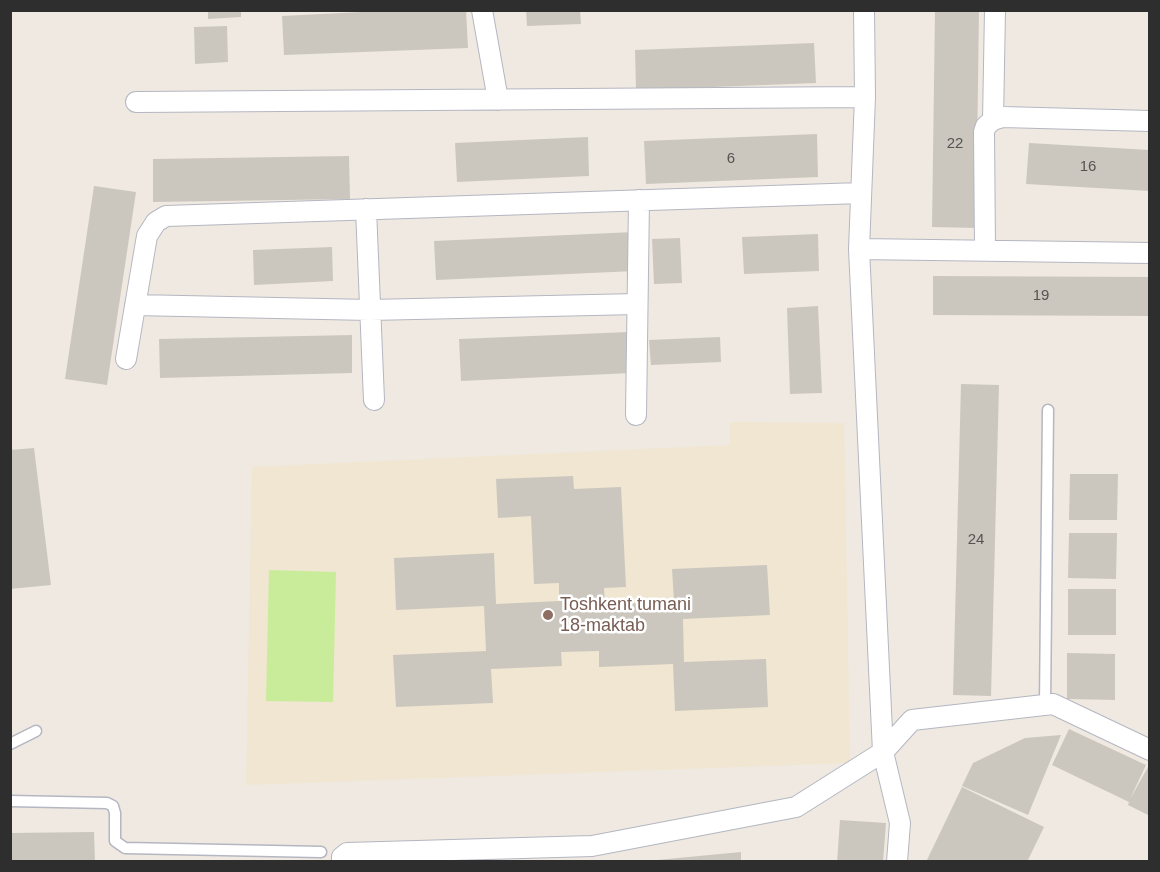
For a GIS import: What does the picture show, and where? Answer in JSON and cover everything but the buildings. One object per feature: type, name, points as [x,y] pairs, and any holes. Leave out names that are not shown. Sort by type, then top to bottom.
[{"type":"street","points":[[482,10],[498,100]]},
{"type":"street","points":[[864,10],[865,97],[859,249],[883,752],[900,823],[897,861]]},
{"type":"street","points":[[993,120],[995,10]]},
{"type":"street","points":[[136,102],[865,97]]},
{"type":"street","points":[[985,250],[984,132],[986,126],[993,120],[1003,117],[1149,121]]},
{"type":"street","points":[[126,359],[147,236],[156,222],[166,216],[861,193]]},
{"type":"street","points":[[636,415],[639,200]]},
{"type":"street","points":[[366,209],[374,400]]},
{"type":"street","points":[[859,249],[1149,252]]},
{"type":"street","points":[[135,305],[370,310],[637,304]]},
{"type":"street","points":[[342,861],[342,857],[347,853],[592,854],[796,807],[883,752],[912,720],[1053,704],[1149,750]]},
{"type":"lane","points":[[1045,705],[1048,410]]},
{"type":"lane","points":[[10,744],[36,731]]},
{"type":"lane","points":[[10,801],[107,803],[113,806],[115,813],[115,841],[125,848],[321,852]]},
{"type":"shaded area","name":"Toshkent tumani 18-maktab","points":[[730,422],[844,423],[850,763],[246,785],[252,467],[730,445]]},
{"type":"green space","points":[[269,570],[336,572],[333,702],[266,701]]},
{"type":"place","name":"Toshkent tumani 18-maktab","points":[[548,615]]}]
